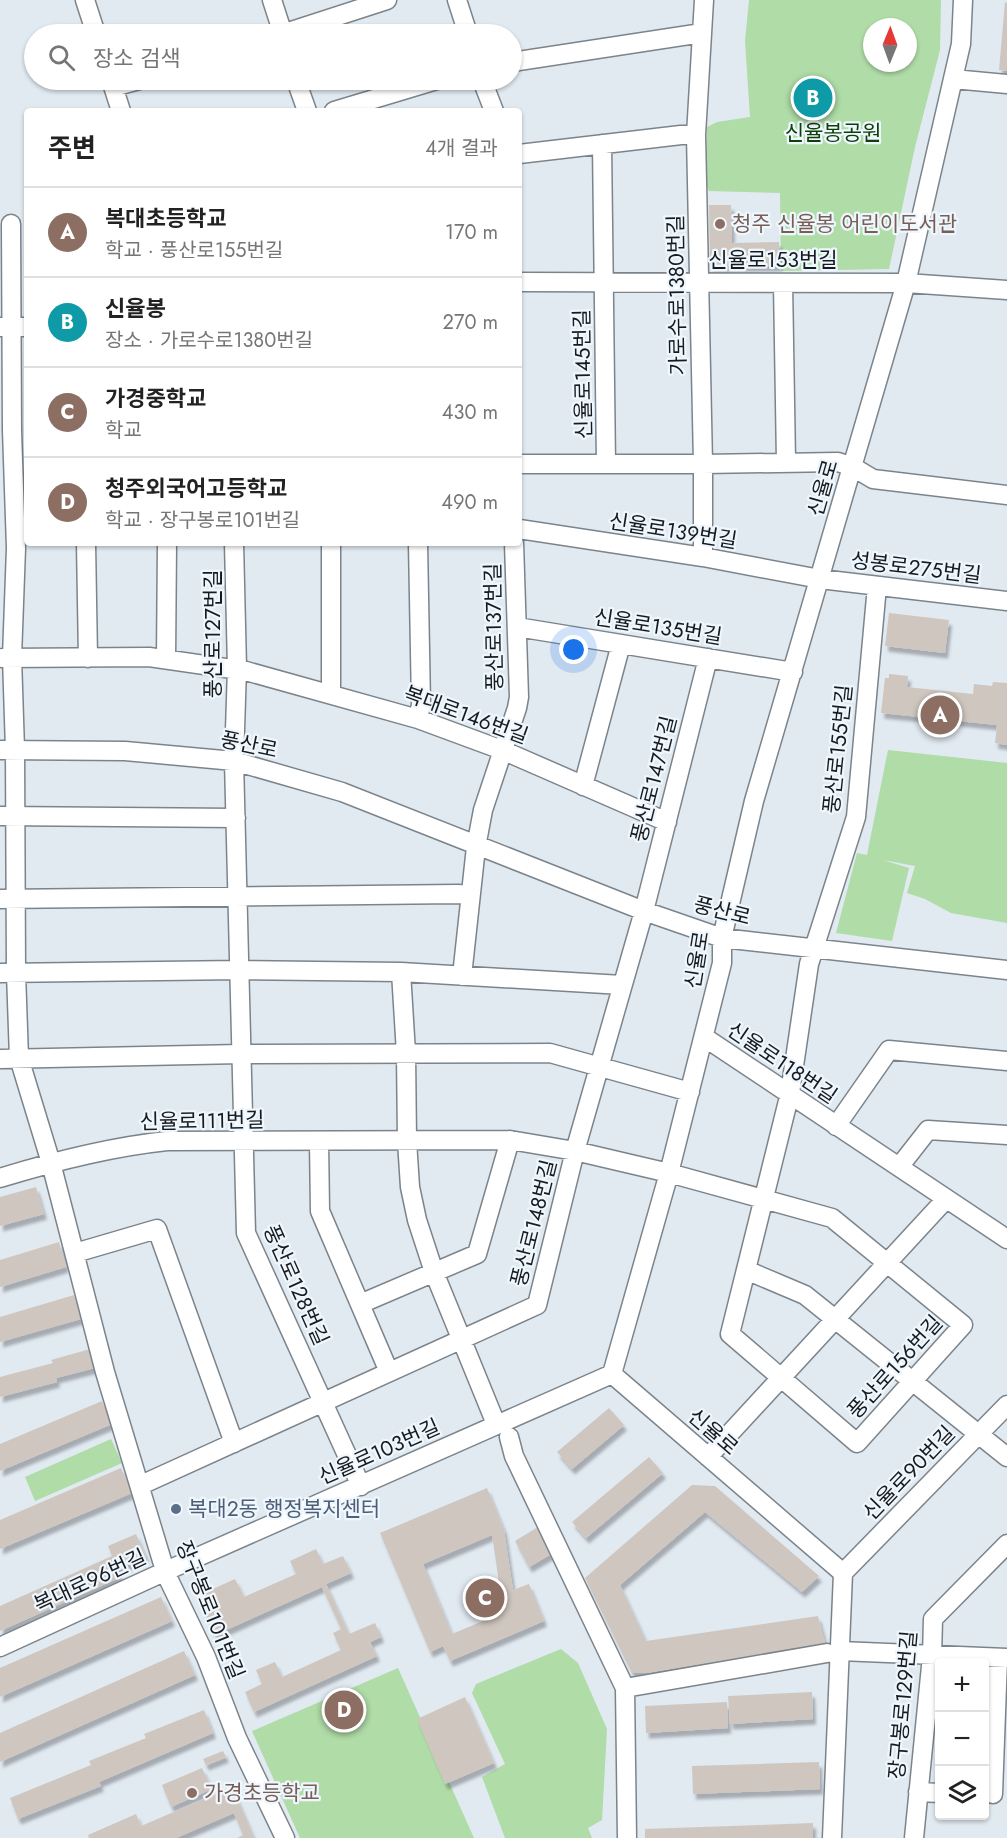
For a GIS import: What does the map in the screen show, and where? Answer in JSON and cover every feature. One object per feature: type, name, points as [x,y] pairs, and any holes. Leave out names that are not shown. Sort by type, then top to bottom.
[{"type":"street","points":[[85,0],[93,24]]},
{"type":"street","points":[[272,0],[279,24]]},
{"type":"street","points":[[313,24],[387,0]]},
{"type":"street","points":[[457,0],[465,24]]},
{"type":"street","name":"가로수로1380번길","points":[[702,557],[703,464],[696,135],[704,0]]},
{"type":"street","name":"신율로","points":[[843,1573],[612,1374],[669,1173],[704,1037],[722,963],[722,938],[754,801],[906,283],[961,44],[963,0]]},
{"type":"street","points":[[522,60],[702,33]]},
{"type":"street","points":[[953,79],[1007,84]]},
{"type":"street","points":[[114,90],[120,108]]},
{"type":"street","points":[[300,90],[306,108]]},
{"type":"street","points":[[344,108],[404,90]]},
{"type":"street","points":[[486,90],[493,108]]},
{"type":"street","points":[[522,154],[696,135]]},
{"type":"street","points":[[602,144],[604,283]]},
{"type":"street","name":"장구봉로101번길","points":[[13,223],[13,430],[16,548],[6,658],[8,973],[19,1058],[51,1163],[105,1372],[166,1571],[206,1657],[237,1738],[285,1838]]},
{"type":"street","name":"신율로153번길","points":[[522,282],[906,283],[1007,290]]},
{"type":"street","name":"신율로145번길","points":[[604,283],[606,464]]},
{"type":"street","points":[[783,283],[786,462]]},
{"type":"street","name":"신율로145번길","points":[[522,464],[838,462],[853,467],[873,479],[1007,495]]},
{"type":"street","name":"신율로139번길","points":[[522,529],[702,557],[820,579]]},
{"type":"street","points":[[86,546],[88,658]]},
{"type":"street","points":[[166,659],[167,546]]},
{"type":"street","name":"풍산로127번길","points":[[234,546],[237,668],[234,761]]},
{"type":"street","points":[[330,546],[331,694]]},
{"type":"street","points":[[418,546],[421,705],[418,718]]},
{"type":"street","name":"풍산로137번길","points":[[476,847],[483,810],[519,697],[514,546]]},
{"type":"street","name":"성봉로275번길","points":[[820,579],[1007,601]]},
{"type":"street","name":"풍산로155번길","points":[[813,948],[856,818],[877,586]]},
{"type":"street","name":"신율로135번길","points":[[517,627],[793,672]]},
{"type":"street","points":[[583,786],[621,644]]},
{"type":"street","name":"복대로146번길","points":[[6,658],[149,657],[237,668],[418,718],[502,750],[666,822]]},
{"type":"street","name":"풍산로147번길","points":[[644,911],[708,658]]},
{"type":"street","name":"풍산로","points":[[8,750],[126,751],[234,761],[342,792],[476,847],[722,938],[1007,970]]},
{"type":"street","name":"풍산로128번길","points":[[234,761],[246,1233],[361,1486]]},
{"type":"street","points":[[7,816],[236,818]]},
{"type":"street","points":[[462,976],[476,847]]},
{"type":"street","points":[[8,899],[238,895],[458,894],[469,896]]},
{"type":"street","name":"풍산로148번길","points":[[141,1485],[537,1305],[575,1151],[644,911]]},
{"type":"street","name":"풍산로156번길","points":[[764,1198],[832,1218],[963,1325],[857,1443],[730,1334],[764,1198],[790,1094],[813,948]]},
{"type":"street","points":[[8,973],[240,970],[401,972],[622,985]]},
{"type":"street","points":[[401,972],[406,1053],[407,1141],[411,1187],[417,1220],[434,1272],[461,1339],[625,1688],[627,1838]]},
{"type":"street","name":"신율로118번길","points":[[704,1037],[1007,1239]]},
{"type":"street","name":"신율로118번길","points":[[836,1126],[889,1050],[1007,1061]]},
{"type":"street","points":[[0,1059],[241,1054],[550,1053],[690,1092]]},
{"type":"street","points":[[899,1167],[928,1130],[1007,1135]]},
{"type":"street","points":[[360,1304],[477,1254],[510,1140]]},
{"type":"street","name":"신율로111번길","points":[[0,1178],[51,1163],[132,1144],[167,1141],[510,1140],[575,1151],[764,1198]]},
{"type":"street","points":[[319,1141],[320,1211],[389,1372]]},
{"type":"street","points":[[708,1458],[946,1199]]},
{"type":"street","points":[[75,1253],[157,1229],[234,1443]]},
{"type":"street","points":[[746,1270],[806,1295],[1007,1457]]},
{"type":"street","name":"신율로103번길","points":[[166,1571],[361,1486],[503,1431],[612,1374]]},
{"type":"street","name":"신율로90번길","points":[[843,1573],[1007,1405]]},
{"type":"street","name":"장구봉로129번길","points":[[914,1838],[932,1656],[933,1619],[1006,1546]]},
{"type":"street","name":"복대로96번길","points":[[0,1647],[166,1571]]},
{"type":"street","points":[[832,1838],[833,1652],[843,1573]]},
{"type":"street","points":[[625,1688],[833,1652],[1003,1658],[995,1794]]},
{"type":"street","name":"장구봉로129번길","points":[[918,1792],[935,1793]]},
{"type":"green space","name":"신율봉공원","points":[[749,0],[941,0],[940,50],[915,147],[889,269],[781,271],[780,193],[709,191],[705,183],[707,127],[717,122],[750,117],[745,41]]},
{"type":"green space","points":[[888,750],[1007,763],[1007,923],[951,913],[925,899],[907,893],[915,866],[883,860],[909,868],[892,941],[836,933],[857,853],[867,855]]},
{"type":"green space","points":[[111,1439],[122,1463],[35,1501],[25,1477]]},
{"type":"green space","points":[[561,1649],[578,1663],[607,1729],[602,1820],[588,1828],[592,1838],[505,1838],[482,1777],[505,1764],[472,1693],[476,1684]]},
{"type":"green space","points":[[398,1668],[474,1838],[300,1838],[252,1731]]},
{"type":"building","points":[[1005,2],[1007,3],[1007,71],[999,70]]},
{"type":"building","name":"청주 신율봉 어린이도서관","points":[[709,205],[731,205],[732,243],[779,242],[779,266],[710,266]]},
{"type":"building","points":[[889,613],[949,620],[945,653],[885,646]]},
{"type":"building","points":[[889,674],[908,676],[907,687],[973,694],[974,684],[992,686],[993,682],[1007,683],[1007,745],[995,743],[997,725],[881,713],[885,678],[889,678]]},
{"type":"building","points":[[36,1187],[44,1214],[0,1226],[0,1197]]},
{"type":"building","points":[[59,1242],[66,1267],[0,1287],[0,1260]]},
{"type":"building","points":[[74,1295],[81,1319],[0,1342],[0,1317]]},
{"type":"building","points":[[90,1349],[95,1368],[56,1378],[57,1382],[0,1397],[0,1377],[53,1363],[51,1360]]},
{"type":"building","points":[[102,1401],[112,1424],[0,1471],[0,1444]]},
{"type":"building","points":[[609,1408],[624,1425],[572,1469],[557,1452]]},
{"type":"building","points":[[649,1457],[663,1473],[586,1538],[572,1522]]},
{"type":"building","points":[[121,1468],[132,1493],[0,1549],[0,1520]]},
{"type":"building","points":[[692,1485],[715,1486],[819,1576],[802,1592],[705,1512],[620,1585],[646,1641],[818,1616],[825,1643],[646,1673],[632,1673],[585,1578]]},
{"type":"building","points":[[487,1488],[504,1530],[513,1590],[529,1584],[544,1621],[450,1661],[443,1646],[430,1652],[380,1533]],"holes":[[[492,1535],[501,1596],[491,1600],[497,1615],[452,1634],[423,1564]]]},
{"type":"building","points":[[538,1527],[553,1553],[529,1567],[515,1541]]},
{"type":"building","points":[[136,1534],[146,1557],[117,1569],[121,1577],[0,1631],[0,1606],[112,1556],[108,1546]]},
{"type":"building","points":[[316,1549],[323,1564],[343,1556],[351,1573],[326,1584],[349,1634],[375,1623],[381,1637],[370,1642],[377,1656],[254,1712],[245,1692],[262,1684],[256,1670],[275,1662],[282,1677],[341,1650],[333,1633],[341,1629],[322,1587],[215,1635],[204,1611],[211,1608],[204,1593],[235,1579],[244,1597],[296,1574],[290,1561]]},
{"type":"building","points":[[161,1597],[172,1621],[0,1697],[0,1668]]},
{"type":"building","points":[[184,1651],[195,1675],[0,1762],[0,1733]]},
{"type":"building","points":[[812,1692],[813,1719],[730,1724],[728,1696]]},
{"type":"building","points":[[465,1697],[494,1763],[445,1784],[417,1719]]},
{"type":"building","points":[[727,1702],[728,1728],[646,1733],[645,1706]]},
{"type":"building","points":[[204,1710],[213,1733],[99,1782],[101,1786],[18,1819],[10,1798],[91,1765],[89,1761],[146,1738],[144,1734]]},
{"type":"building","points":[[223,1751],[226,1757],[206,1765],[203,1759]]},
{"type":"building","points":[[819,1762],[820,1789],[693,1794],[692,1766]]},
{"type":"building","points":[[202,1768],[212,1789],[171,1807],[162,1785]]},
{"type":"building","points":[[232,1787],[254,1838],[237,1838],[243,1835],[234,1813],[176,1838],[89,1838],[88,1835],[136,1814],[141,1826]]},
{"type":"building","points":[[813,1823],[813,1838],[645,1838],[645,1829]]},
{"type":"place","name":"신율봉","points":[[813,98]]},
{"type":"place","name":"청주 신율봉 어린이도서관","points":[[720,224]]},
{"type":"place","name":"복대초등학교","points":[[940,715]]},
{"type":"place","name":"복대2동 행정복지센터","points":[[176,1509]]},
{"type":"place","name":"가경중학교","points":[[485,1598]]},
{"type":"place","name":"청주외국어고등학교","points":[[344,1710]]},
{"type":"place","name":"가경초등학교","points":[[192,1793]]}]
